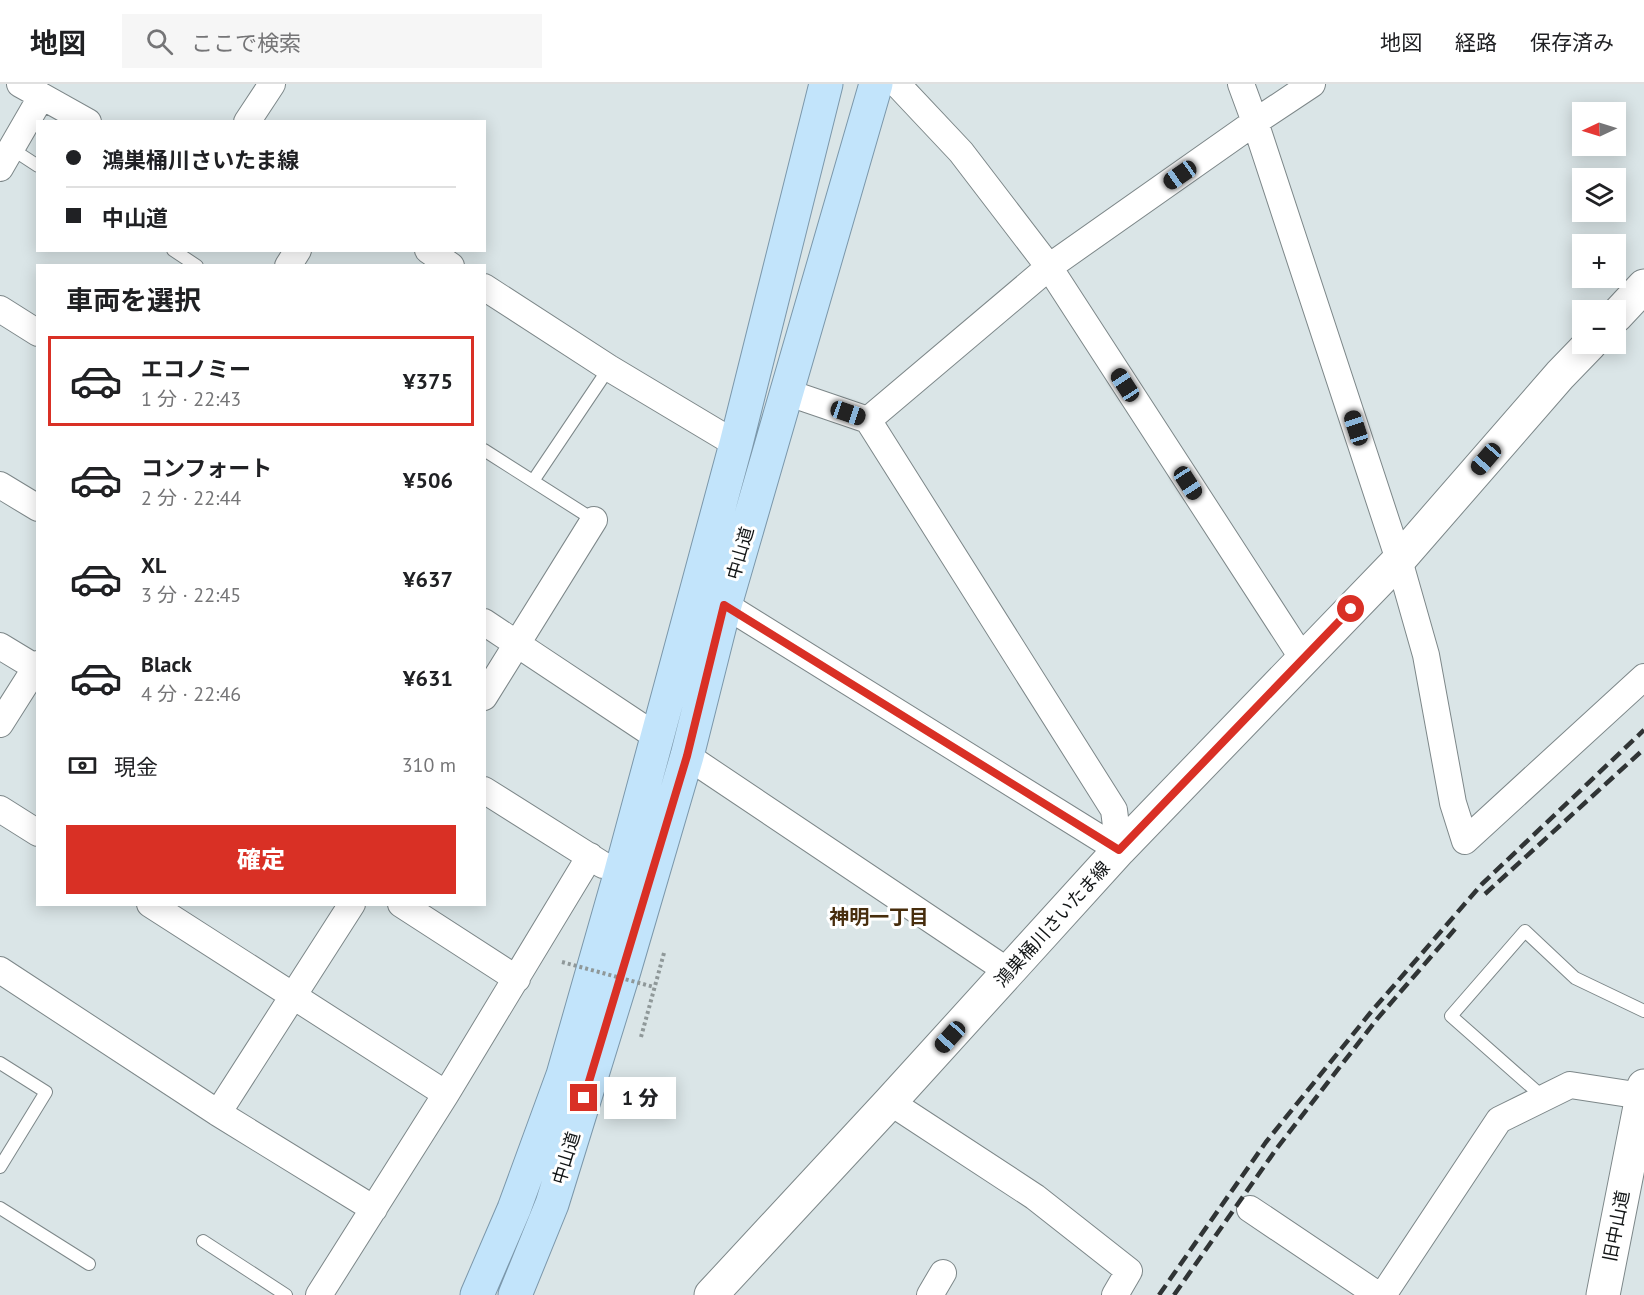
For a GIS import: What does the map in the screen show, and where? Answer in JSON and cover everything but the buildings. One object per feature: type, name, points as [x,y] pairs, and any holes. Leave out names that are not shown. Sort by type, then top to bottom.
[{"type":"highway","name":"中山道","points":[[477,1295],[514,1209],[563,1075],[620,875],[736,444],[826,84]]},
{"type":"highway","name":"中山道","points":[[515,1295],[552,1204],[624,971],[687,756],[724,605],[876,84]]},
{"type":"main road","points":[[1626,305],[1644,286]]},
{"type":"main road","name":"鴻巣桶川さいたま線","points":[[711,1295],[1119,850],[1399,560],[1580,354]]},
{"type":"main road","name":"旧中山道","points":[[1603,1295],[1643,1091]]},
{"type":"street","points":[[248,120],[272,84]]},
{"type":"street","points":[[897,84],[961,152],[1049,267],[1303,659]]},
{"type":"street","points":[[1241,84],[1399,560],[1426,655],[1453,803],[1465,841],[1644,677]]},
{"type":"street","points":[[868,420],[1049,267],[1312,84]]},
{"type":"street","points":[[6,159],[30,90],[84,120]]},
{"type":"street","points":[[431,252],[448,264]]},
{"type":"street","points":[[486,288],[609,368],[736,444]]},
{"type":"street","points":[[0,309],[36,332]]},
{"type":"street","points":[[786,392],[868,420],[1114,810],[1119,850]]},
{"type":"street","points":[[0,484],[36,507]]},
{"type":"street","points":[[486,694],[594,520]]},
{"type":"street","points":[[724,605],[1119,850]]},
{"type":"street","points":[[486,623],[657,737]]},
{"type":"street","points":[[0,646],[36,666]]},
{"type":"street","points":[[0,724],[36,669]]},
{"type":"street","points":[[687,756],[1009,972]]},
{"type":"street","points":[[486,791],[620,875]]},
{"type":"street","points":[[0,809],[36,832]]},
{"type":"street","points":[[319,1295],[517,979],[590,856]]},
{"type":"street","points":[[153,906],[446,1094]]},
{"type":"street","points":[[218,1113],[351,906]]},
{"type":"street","points":[[404,906],[517,979]]},
{"type":"street","points":[[0,970],[218,1113],[374,1209]]},
{"type":"street","points":[[1383,1295],[1499,1120],[1570,1085],[1643,1091]]},
{"type":"street","points":[[890,1102],[1035,1197],[1129,1271],[1115,1295]]},
{"type":"street","points":[[1250,1209],[1378,1295]]},
{"type":"street","points":[[930,1295],[943,1273]]},
{"type":"lane","points":[[6,159],[36,166]]},
{"type":"lane","points":[[176,252],[194,264]]},
{"type":"lane","points":[[533,481],[609,368]]},
{"type":"lane","points":[[486,451],[594,520]]},
{"type":"lane","points":[[1544,1098],[1451,1016],[1525,931],[1575,978],[1644,1011]]},
{"type":"lane","points":[[0,1063],[46,1092],[0,1167]]},
{"type":"lane","points":[[0,1208],[89,1264]]},
{"type":"lane","points":[[203,1241],[286,1295]]},
{"type":"path","points":[[641,1036],[665,949]]},
{"type":"path","points":[[562,962],[654,987]]},
{"type":"railway","points":[[1159,1295],[1266,1142],[1371,1012],[1482,884],[1644,730]]},
{"type":"railway","points":[[1485,894],[1644,749]]},
{"type":"railway","points":[[1174,1295],[1277,1148],[1377,1019],[1455,929]]},
{"type":"district","name":"神明一丁目","points":[[879,917]]},
{"type":"route","points":[[584,1098],[687,756],[724,605],[1119,850],[1351,609]]}]
